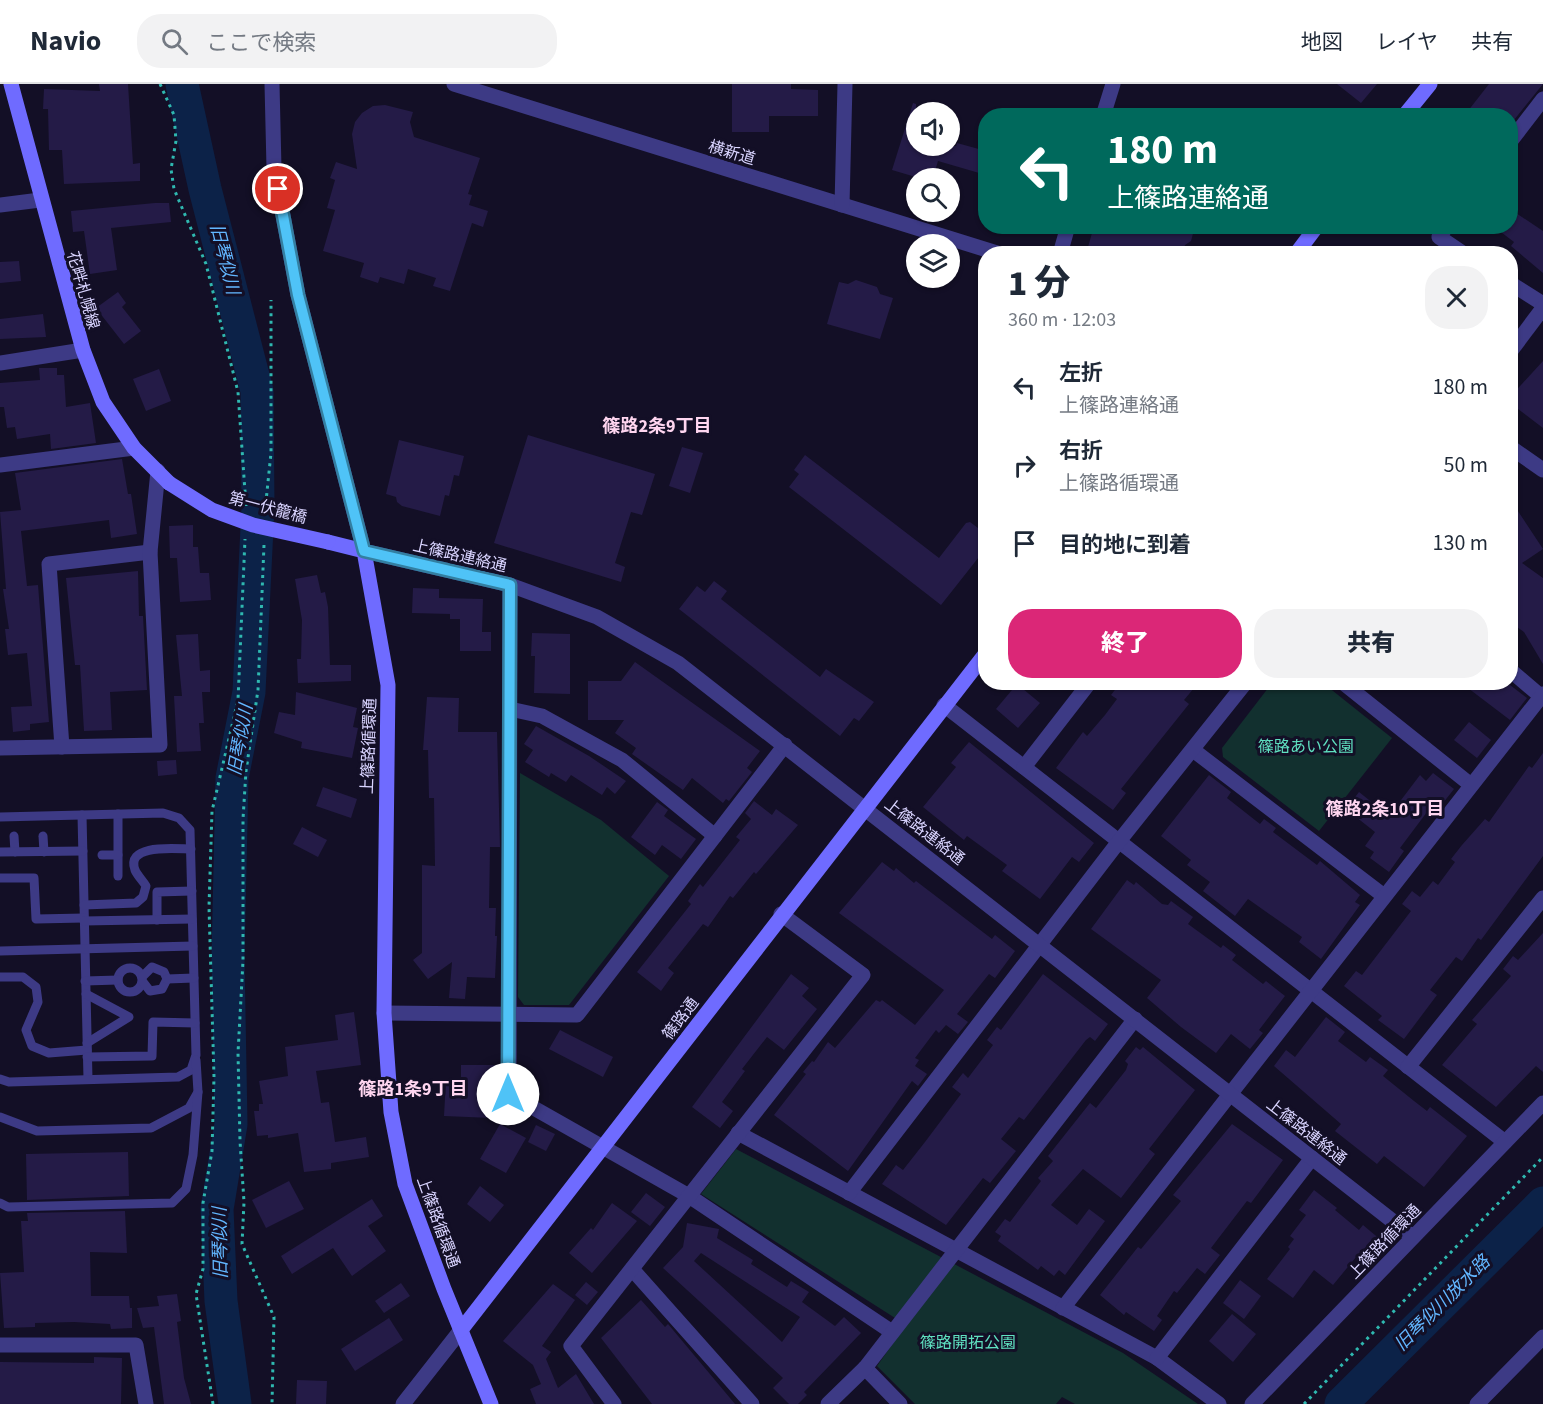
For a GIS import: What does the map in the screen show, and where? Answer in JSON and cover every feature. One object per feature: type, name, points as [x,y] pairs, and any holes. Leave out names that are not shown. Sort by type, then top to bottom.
[{"type":"main road","name":"花畔札幌線","points":[[10,84],[83,350],[103,402],[134,448],[169,483]]},
{"type":"main road","points":[[1413,108],[1430,84]]},
{"type":"main road","name":"第一伏籠橋","points":[[169,483],[212,510],[253,525],[364,551]]},
{"type":"main road","name":"上篠路循環通","points":[[364,551],[388,685],[384,1013],[391,1112],[405,1184],[491,1404]]},
{"type":"main road","name":"篠路通","points":[[461,1330],[781,914],[978,663]]},
{"type":"street","name":"上篠路循環通","points":[[272,84],[274,168],[296,284],[364,551]]},
{"type":"street","name":"横新道","points":[[454,84],[978,247]]},
{"type":"street","points":[[842,205],[845,84]]},
{"type":"street","points":[[1106,108],[1113,84]]},
{"type":"street","points":[[1518,132],[1543,99]]},
{"type":"street","points":[[0,206],[40,200]]},
{"type":"street","points":[[1441,234],[1439,237],[1452,246]]},
{"type":"street","points":[[1518,289],[1543,306],[1518,341]]},
{"type":"street","points":[[0,363],[83,350]]},
{"type":"street","points":[[0,465],[134,448]]},
{"type":"street","points":[[1518,453],[1543,470]]},
{"type":"street","points":[[0,748],[160,745],[150,552],[158,471]]},
{"type":"street","name":"上篠路連絡通","points":[[364,551],[510,585],[597,617],[678,663],[1042,944],[1413,1237]]},
{"type":"street","points":[[62,747],[49,564],[150,552]]},
{"type":"street","points":[[510,585],[508,1094],[689,1196],[892,1332]]},
{"type":"street","points":[[1063,1308],[1542,696],[1518,676]]},
{"type":"street","points":[[1024,767],[1084,690]]},
{"type":"street","points":[[849,1193],[1120,840],[1240,690]]},
{"type":"street","points":[[1352,690],[1471,785]]},
{"type":"street","points":[[945,705],[1505,1143]]},
{"type":"street","points":[[510,710],[542,716],[622,760],[715,836]]},
{"type":"street","points":[[384,1013],[577,1016],[785,745]]},
{"type":"street","points":[[1193,750],[1384,896]]},
{"type":"street","points":[[1408,1067],[1543,897]]},
{"type":"street","points":[[614,1404],[571,1346],[863,975],[781,914]]},
{"type":"street","points":[[828,1404],[865,1368],[1135,1019]]},
{"type":"street","name":"上篠路循環通","points":[[1252,1404],[1543,1103]]},
{"type":"street","points":[[738,1133],[1156,1358],[1219,1404]]},
{"type":"street","points":[[1156,1358],[1312,1158]]},
{"type":"street","points":[[632,1269],[752,1404]]},
{"type":"street","name":"篠路通","points":[[403,1404],[461,1330]]},
{"type":"street","points":[[1477,1404],[1543,1337]]},
{"type":"street","points":[[0,1345],[136,1345],[146,1404]]},
{"type":"street","points":[[865,1368],[900,1404]]},
{"type":"lane","points":[[0,817],[163,813],[179,818],[190,830],[198,1092],[193,1155],[186,1189],[172,1203],[8,1207],[0,1203]]},
{"type":"lane","points":[[118,814],[118,876]]},
{"type":"lane","points":[[82,815],[88,1078]]},
{"type":"lane","points":[[14,836],[15,852]]},
{"type":"lane","points":[[43,836],[44,852]]},
{"type":"lane","points":[[84,905],[136,903],[143,897],[146,886],[135,871],[135,859],[140,852],[152,849],[191,849]]},
{"type":"lane","points":[[0,852],[83,851]]},
{"type":"lane","points":[[102,855],[118,855]]},
{"type":"lane","points":[[0,878],[34,878],[36,919],[192,919]]},
{"type":"lane","points":[[157,920],[157,892],[192,891]]},
{"type":"lane","points":[[0,951],[193,946]]},
{"type":"lane","points":[[167,978],[162,989],[150,991],[143,979],[135,968],[129,967],[119,974],[118,980],[119,986],[129,992],[140,988],[143,979],[152,967],[164,972],[167,978]]},
{"type":"lane","points":[[0,977],[23,977],[36,987],[38,1002],[26,1030],[33,1046],[49,1053],[87,1050],[152,1056],[153,1022],[195,1023]]},
{"type":"lane","points":[[167,978],[194,978]]},
{"type":"lane","points":[[86,981],[118,980]]},
{"type":"lane","points":[[86,994],[129,1017],[87,1050]]},
{"type":"lane","points":[[0,1079],[9,1082],[178,1077],[191,1070],[196,1055]]},
{"type":"lane","points":[[0,1118],[37,1131],[151,1128],[189,1108],[198,1092]]},
{"type":"path","points":[[160,84],[174,115],[176,141],[171,169],[174,189],[206,264],[238,392],[246,495]]},
{"type":"path","points":[[264,516],[271,453],[271,300]]},
{"type":"path","points":[[264,538],[258,690],[246,771],[243,819],[243,960],[238,1053],[244,1202],[242,1244],[274,1317],[272,1404]]},
{"type":"path","points":[[213,1404],[196,1294],[203,1269],[203,1203],[212,1151],[214,1077],[209,908],[212,811],[238,700],[239,634],[245,558]]},
{"type":"path","points":[[1304,1404],[1543,1157]]},
{"type":"green space","name":"篠路あい公園","points":[[1267,690],[1332,690],[1392,738],[1319,831],[1223,757],[1222,748]]},
{"type":"green space","points":[[520,773],[601,820],[669,876],[569,1005],[524,1005],[518,997]]},
{"type":"green space","name":"篠路開拓公園","points":[[736,1149],[1123,1353],[1198,1404],[1075,1404],[1062,1397],[1056,1404],[915,1404],[877,1366],[906,1325],[701,1194]]},
{"type":"building","points":[[99,84],[128,84],[133,164],[140,163],[140,181],[64,184],[62,150],[49,150],[48,109],[43,109],[44,89],[100,91]]},
{"type":"building","points":[[732,84],[791,84],[791,89],[818,90],[818,116],[769,116],[769,132],[732,132]]},
{"type":"building","points":[[1337,84],[1377,84],[1361,103]]},
{"type":"building","points":[[1489,84],[1543,84],[1518,115],[1518,108],[1470,108]]},
{"type":"building","points":[[385,105],[413,112],[410,122],[414,137],[480,158],[468,194],[472,195],[469,205],[488,211],[483,227],[472,223],[450,291],[433,286],[436,278],[408,269],[404,284],[380,277],[378,283],[360,277],[364,263],[323,251],[335,210],[327,208],[335,180],[330,178],[336,162],[357,169],[352,134],[355,122],[362,113],[373,106]]},
{"type":"building","points":[[906,125],[906,156],[960,156],[960,144],[978,149],[978,173],[938,161],[936,168],[906,168],[906,174],[892,170]]},
{"type":"building","points":[[169,203],[171,222],[111,228],[117,270],[90,274],[84,231],[73,232],[71,211]]},
{"type":"building","points":[[1518,214],[1543,231],[1543,273],[1518,252],[1518,246],[1511,246],[1514,242],[1504,234],[1518,234]]},
{"type":"building","points":[[1092,234],[1193,234],[1191,241],[1185,246],[1088,246]]},
{"type":"building","points":[[19,261],[21,281],[0,283],[0,262]]},
{"type":"building","points":[[856,280],[877,287],[880,294],[893,298],[880,339],[827,324],[839,282],[848,284]]},
{"type":"building","points":[[118,292],[126,303],[122,307],[141,331],[124,344],[96,308]]},
{"type":"building","points":[[43,314],[46,337],[0,339],[0,319]]},
{"type":"building","points":[[1543,361],[1543,428],[1518,409],[1518,388]]},
{"type":"building","points":[[39,368],[57,368],[57,375],[64,375],[66,407],[90,403],[96,443],[51,449],[50,434],[17,439],[15,427],[7,428],[4,407],[0,407],[0,383],[40,380]]},
{"type":"building","points":[[159,369],[171,401],[146,411],[133,379]]},
{"type":"building","points":[[528,435],[655,474],[642,515],[631,512],[615,563],[625,567],[621,582],[494,543]]},
{"type":"building","points":[[399,440],[464,456],[459,476],[454,475],[449,496],[445,495],[440,516],[402,506],[397,502],[396,497],[386,494]]},
{"type":"building","points":[[682,447],[703,453],[690,493],[669,486]]},
{"type":"building","points":[[805,455],[939,558],[966,523],[970,522],[978,528],[978,558],[941,605],[789,487],[799,474],[794,470]]},
{"type":"building","points":[[122,459],[128,494],[131,494],[137,534],[111,538],[109,520],[21,531],[27,586],[38,585],[49,722],[30,724],[30,730],[13,732],[11,707],[32,706],[27,653],[8,655],[5,629],[9,629],[3,589],[6,589],[0,512],[21,510],[15,473]]},
{"type":"building","points":[[1518,511],[1543,549],[1522,563],[1543,578],[1543,664],[1524,632],[1518,628]]},
{"type":"building","points":[[193,525],[193,547],[198,547],[200,573],[209,573],[211,600],[180,602],[177,558],[170,558],[169,526]]},
{"type":"building","points":[[138,571],[139,616],[143,616],[147,690],[110,692],[112,730],[84,731],[80,665],[75,665],[66,578]]},
{"type":"building","points":[[317,575],[321,593],[325,592],[328,607],[330,665],[351,665],[351,681],[298,683],[297,659],[301,659],[302,620],[295,579]]},
{"type":"building","points":[[714,581],[727,591],[721,599],[820,677],[826,669],[874,702],[859,721],[854,718],[840,736],[679,609],[697,586],[705,592]]},
{"type":"building","points":[[413,588],[439,589],[439,598],[483,599],[482,632],[491,632],[491,651],[460,651],[460,619],[450,619],[450,614],[412,613]]},
{"type":"building","points":[[532,633],[570,634],[570,694],[534,693],[535,656],[531,656]]},
{"type":"building","points":[[198,634],[200,671],[210,670],[210,692],[202,692],[204,723],[199,723],[201,751],[177,752],[174,696],[182,696],[176,635]]},
{"type":"building","points":[[635,662],[760,751],[747,768],[752,772],[729,801],[726,799],[723,803],[692,778],[683,790],[632,754],[636,748],[615,733],[624,720],[588,720],[588,681],[621,681]]},
{"type":"building","points":[[1012,690],[1024,690],[1040,703],[1018,728],[996,709]]},
{"type":"building","points":[[1115,690],[1192,690],[1184,700],[1189,704],[1121,789],[1126,793],[1113,810],[1056,768],[1083,732],[1087,736],[1105,715],[1117,699],[1111,695]]},
{"type":"building","points":[[1471,690],[1516,690],[1527,698],[1510,720]]},
{"type":"building","points":[[296,692],[357,708],[353,727],[358,728],[352,758],[301,748],[302,742],[274,733],[279,712],[295,715]]},
{"type":"building","points":[[427,697],[459,698],[458,732],[497,732],[500,847],[490,847],[489,908],[496,908],[495,978],[467,977],[465,999],[449,998],[452,962],[428,979],[413,960],[422,953],[422,865],[435,866],[434,798],[429,798],[428,750],[423,750]]},
{"type":"building","points":[[1469,722],[1491,740],[1477,758],[1454,740]]},
{"type":"building","points":[[536,726],[589,756],[626,781],[615,794],[607,787],[602,795],[571,775],[566,782],[551,773],[549,777],[525,762],[533,750],[524,744]]},
{"type":"building","points":[[969,742],[1094,843],[1079,862],[1072,857],[1040,899],[1002,871],[1007,865],[967,836],[964,840],[923,807],[956,767],[951,763]]},
{"type":"building","points":[[1543,753],[1543,856],[1481,940],[1478,938],[1462,961],[1456,957],[1430,990],[1437,995],[1404,1039],[1378,1020],[1382,1016],[1344,986],[1356,971],[1362,975],[1411,911],[1402,904],[1412,891],[1420,897],[1433,881],[1438,885],[1455,862],[1451,859],[1462,845],[1485,819],[1489,822],[1529,766],[1532,768]]},
{"type":"building","points":[[176,760],[177,774],[158,776],[157,761]]},
{"type":"building","points":[[1433,773],[1454,789],[1439,808],[1433,804],[1400,848],[1404,851],[1389,872],[1370,858],[1374,852],[1365,846],[1375,832],[1346,809],[1359,792],[1389,816],[1420,775],[1426,781]]},
{"type":"building","points":[[1209,775],[1231,792],[1227,798],[1260,824],[1264,819],[1276,828],[1273,832],[1317,865],[1320,861],[1360,895],[1355,902],[1360,905],[1321,959],[1299,942],[1302,937],[1248,899],[1235,916],[1203,891],[1210,882],[1187,865],[1191,860],[1161,836]]},
{"type":"building","points":[[323,787],[357,799],[351,818],[316,806]]},
{"type":"building","points":[[754,801],[772,815],[776,809],[798,825],[756,874],[754,872],[733,898],[730,896],[708,927],[703,924],[668,968],[674,973],[661,991],[637,972],[691,904],[688,901],[700,884],[703,887],[740,840],[736,837],[751,819],[745,813]]},
{"type":"building","points":[[657,802],[668,810],[664,816],[696,839],[681,859],[662,845],[655,855],[631,837]]},
{"type":"building","points":[[302,827],[327,840],[318,857],[293,844]]},
{"type":"building","points":[[882,862],[894,871],[896,868],[914,883],[916,881],[992,939],[995,935],[1015,951],[995,978],[989,974],[957,1014],[968,1022],[958,1034],[946,1025],[939,1033],[936,1030],[915,1058],[919,1060],[915,1066],[927,1074],[918,1086],[912,1081],[848,1171],[774,1115],[806,1074],[803,1072],[812,1061],[814,1062],[828,1042],[835,1048],[876,1000],[880,1002],[882,1000],[915,1025],[944,990],[839,913]]},
{"type":"building","points":[[1127,880],[1134,885],[1136,882],[1162,904],[1168,905],[1171,901],[1193,917],[1188,924],[1221,948],[1223,945],[1236,955],[1232,960],[1263,984],[1266,981],[1285,996],[1259,1030],[1263,1033],[1250,1049],[1231,1034],[1216,1053],[1181,1027],[1147,998],[1161,980],[1091,929]]},
{"type":"building","points":[[1543,933],[1543,1072],[1536,1066],[1496,1107],[1442,1065],[1477,1024],[1472,1020],[1511,976],[1503,969],[1513,956],[1518,960]]},
{"type":"building","points":[[791,974],[809,988],[802,996],[817,1009],[784,1050],[767,1037],[742,1069],[745,1071],[722,1102],[733,1111],[720,1128],[692,1107]]},
{"type":"building","points":[[1043,974],[1108,1024],[1095,1041],[1090,1037],[1086,1040],[1024,1120],[1019,1117],[1001,1139],[1016,1151],[990,1183],[983,1178],[946,1225],[882,1184],[896,1165],[903,1170],[925,1142],[961,1094],[952,1087],[963,1073],[968,1078],[993,1045],[987,1040],[997,1027],[1001,1030]]},
{"type":"building","points":[[354,1012],[361,1065],[316,1071],[321,1103],[329,1102],[335,1142],[366,1137],[369,1157],[331,1163],[331,1169],[304,1172],[298,1133],[268,1138],[268,1135],[257,1136],[254,1111],[259,1111],[259,1104],[263,1104],[259,1081],[288,1076],[285,1047],[338,1040],[335,1015]]},
{"type":"building","points":[[1326,1017],[1345,1032],[1338,1041],[1366,1062],[1370,1057],[1388,1070],[1383,1076],[1427,1111],[1430,1107],[1467,1136],[1424,1187],[1384,1156],[1377,1164],[1335,1131],[1341,1124],[1274,1066],[1286,1050],[1295,1057]]},
{"type":"building","points":[[560,1030],[613,1057],[603,1077],[549,1049]]},
{"type":"building","points":[[1136,1047],[1140,1050],[1143,1047],[1195,1090],[1149,1149],[1155,1154],[1121,1198],[1083,1169],[1051,1205],[1077,1225],[1089,1209],[1105,1221],[1065,1275],[1059,1270],[1054,1276],[1041,1266],[1038,1270],[998,1241],[1001,1236],[995,1232],[1005,1219],[1010,1222],[1041,1181],[1038,1178],[1053,1161],[1048,1156],[1090,1103],[1096,1108],[1126,1070],[1128,1064],[1125,1061]]},
{"type":"building","points":[[461,1065],[495,1065],[492,1118],[444,1116],[446,1079],[461,1080]]},
{"type":"building","points":[[500,1124],[526,1138],[506,1173],[480,1159]]},
{"type":"building","points":[[1232,1124],[1283,1160],[1251,1203],[1247,1201],[1211,1248],[1220,1255],[1205,1274],[1197,1268],[1177,1293],[1174,1291],[1157,1316],[1162,1320],[1154,1331],[1126,1312],[1124,1315],[1100,1295],[1138,1247],[1141,1249],[1181,1201],[1173,1195]]},
{"type":"building","points":[[536,1125],[555,1134],[546,1151],[528,1142]]},
{"type":"building","points":[[128,1152],[129,1196],[27,1200],[26,1154]]},
{"type":"building","points":[[289,1181],[304,1209],[266,1228],[252,1200]]},
{"type":"building","points":[[480,1186],[504,1205],[490,1222],[467,1204]]},
{"type":"building","points":[[1314,1190],[1337,1208],[1335,1210],[1359,1230],[1363,1225],[1382,1241],[1368,1257],[1361,1251],[1333,1285],[1314,1270],[1293,1298],[1267,1279],[1290,1249],[1288,1247],[1294,1239],[1290,1236],[1306,1215],[1299,1210]]},
{"type":"building","points":[[646,1193],[665,1207],[650,1226],[631,1212]]},
{"type":"building","points":[[372,1199],[383,1216],[368,1226],[386,1251],[352,1276],[333,1248],[292,1274],[281,1256]]},
{"type":"building","points":[[612,1203],[637,1221],[592,1273],[569,1253],[591,1228],[593,1230]]},
{"type":"building","points":[[125,1211],[127,1253],[90,1252],[91,1296],[129,1296],[130,1308],[132,1308],[132,1328],[111,1329],[110,1324],[74,1322],[35,1323],[35,1327],[4,1328],[0,1273],[24,1272],[21,1221],[28,1221],[27,1213]]},
{"type":"building","points":[[687,1223],[719,1229],[717,1238],[753,1260],[751,1264],[787,1287],[791,1281],[809,1292],[802,1302],[835,1326],[844,1317],[861,1333],[804,1392],[807,1395],[798,1404],[789,1404],[773,1388],[783,1378],[663,1268],[683,1247]],"holes":[[[701,1253],[800,1317],[782,1342],[694,1261]]]},
{"type":"building","points":[[1240,1280],[1261,1296],[1244,1319],[1223,1303]]},
{"type":"building","points":[[586,1282],[598,1292],[587,1305],[575,1295]]},
{"type":"building","points":[[401,1283],[410,1296],[384,1313],[375,1301]]},
{"type":"building","points":[[553,1284],[575,1300],[542,1346],[551,1352],[546,1359],[558,1388],[576,1374],[594,1404],[536,1404],[530,1389],[541,1384],[533,1365],[503,1341]]},
{"type":"building","points":[[177,1294],[181,1321],[177,1322],[184,1378],[191,1404],[164,1404],[154,1327],[143,1328],[137,1308],[159,1306],[157,1296]]},
{"type":"building","points":[[641,1300],[665,1327],[668,1324],[735,1404],[652,1404],[601,1338]]},
{"type":"building","points":[[1232,1314],[1256,1334],[1233,1362],[1209,1341]]},
{"type":"building","points":[[389,1318],[403,1340],[355,1371],[341,1349]]},
{"type":"building","points":[[94,1357],[122,1358],[121,1404],[0,1404],[0,1362],[94,1363]]},
{"type":"building","points":[[297,1380],[327,1381],[326,1404],[296,1404]]},
{"type":"waterway","name":"旧琴似川","points":[[182,84],[205,189],[257,391],[258,507],[249,692],[232,778],[228,957],[231,1124],[217,1209],[221,1301],[235,1404]]},
{"type":"waterway","name":"旧琴似川放水路","points":[[1341,1404],[1543,1203]]},
{"type":"district","name":"篠路2条9丁目","points":[[657,426]]},
{"type":"district","name":"篠路2条10丁目","points":[[1385,809]]},
{"type":"district","name":"篠路1条9丁目","points":[[413,1089]]},
{"type":"route","points":[[278,189],[298,295],[364,551],[510,585],[508,1094]]}]
